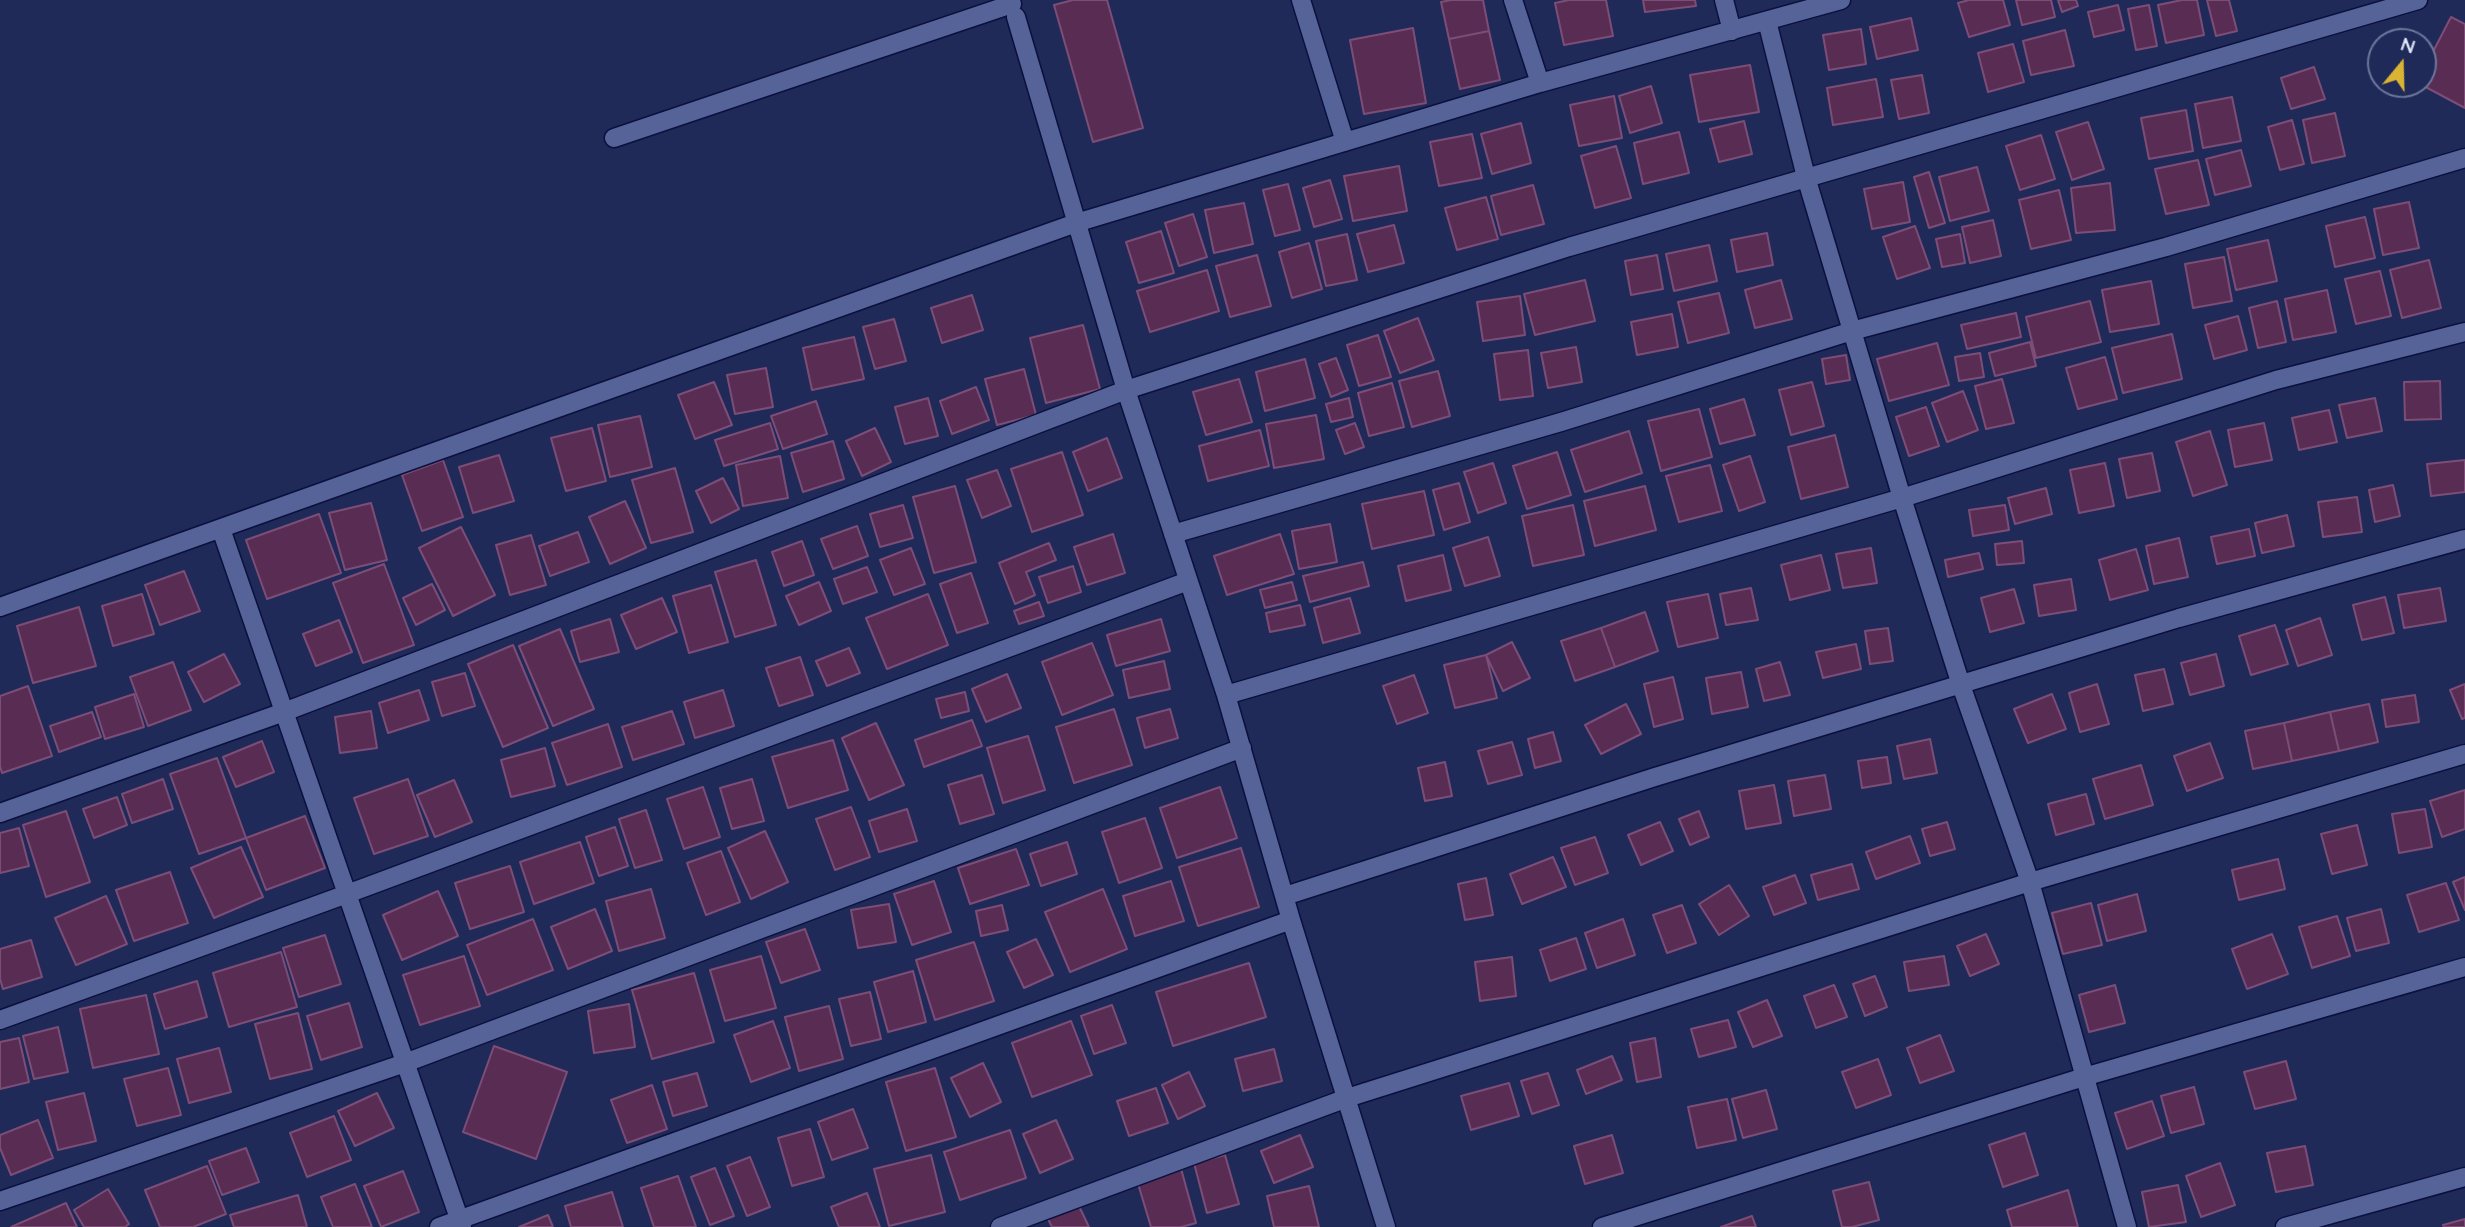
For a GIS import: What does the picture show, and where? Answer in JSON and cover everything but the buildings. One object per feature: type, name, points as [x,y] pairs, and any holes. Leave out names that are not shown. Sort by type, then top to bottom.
[{"type":"street","points":[[1301,0],[1345,142]]},
{"type":"street","points":[[1513,0],[1540,83]]},
{"type":"street","points":[[1724,0],[1732,31]]},
{"type":"street","points":[[0,607],[1076,223],[1540,83],[1841,0]]},
{"type":"street","points":[[0,813],[284,712],[1126,390],[1569,247],[2418,0]]},
{"type":"street","points":[[614,138],[1014,10],[1126,390],[1226,695],[1291,920],[1386,1227]]},
{"type":"street","points":[[1766,21],[1806,177],[1852,331],[1961,685],[2029,883],[2127,1227]]},
{"type":"street","points":[[1173,534],[1561,422],[1852,331],[2166,247],[2465,158]]},
{"type":"street","points":[[1226,695],[1902,498],[2276,380],[2465,332]]},
{"type":"street","points":[[221,529],[461,1223]]},
{"type":"street","points":[[1285,896],[1655,777],[2179,618],[2465,538]]},
{"type":"street","points":[[0,1020],[1188,581]]},
{"type":"street","points":[[0,1201],[405,1063],[1242,748]]},
{"type":"street","points":[[1000,1227],[1347,1098],[2029,883],[2465,754]]},
{"type":"street","points":[[439,1227],[461,1223],[1291,920]]},
{"type":"street","points":[[1602,1227],[2084,1077],[2465,967]]},
{"type":"street","points":[[2285,1227],[2465,1177]]}]
